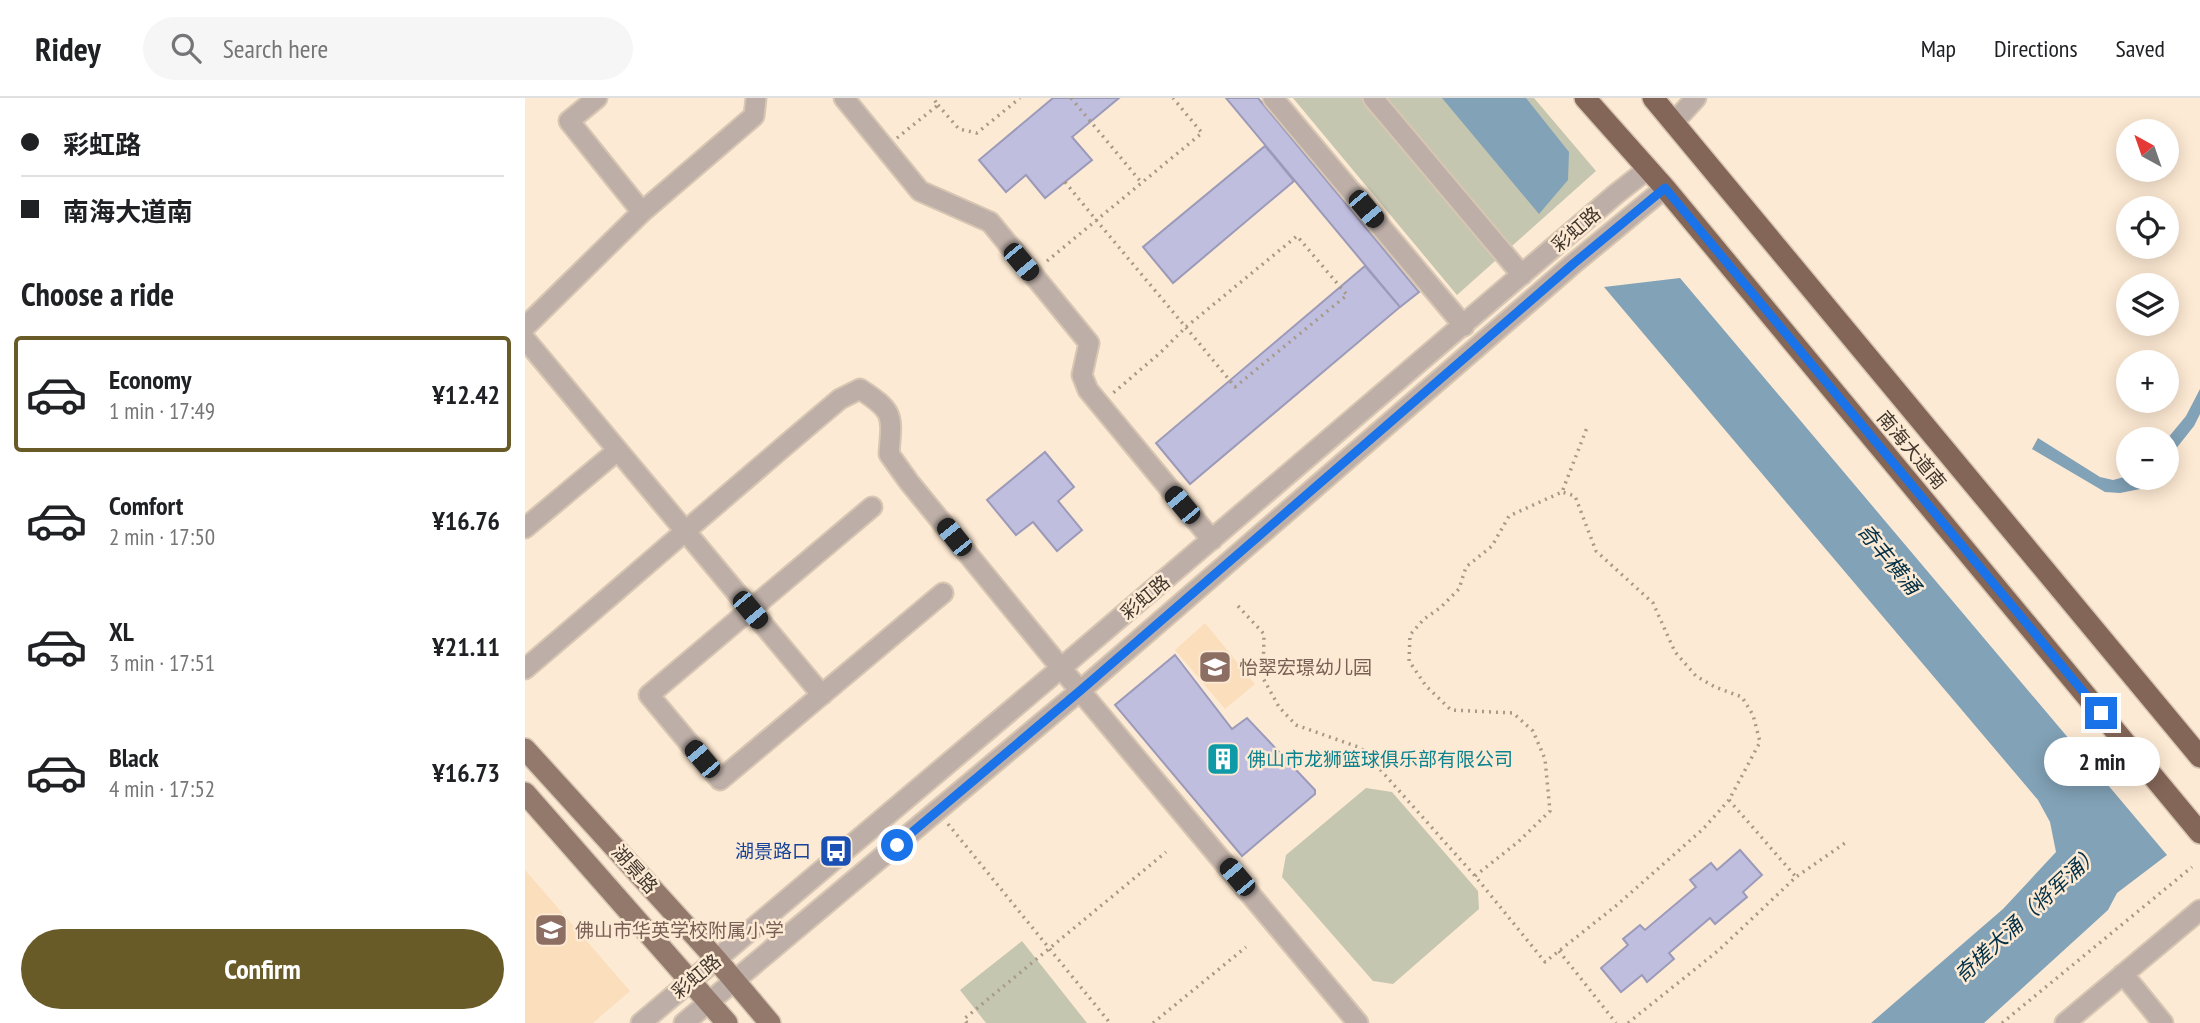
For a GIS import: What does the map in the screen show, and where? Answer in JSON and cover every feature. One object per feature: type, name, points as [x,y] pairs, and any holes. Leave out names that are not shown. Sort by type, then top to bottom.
[{"type":"highway","name":"南海大道南","points":[[1585,98],[1665,188],[2200,833]]},
{"type":"highway","name":"南海大道南","points":[[1653,98],[2200,757]]},
{"type":"main road","name":"湖景路","points":[[525,749],[716,959],[770,1023]]},
{"type":"main road","name":"湖景路","points":[[525,793],[727,1023]]},
{"type":"street","points":[[597,98],[569,121],[642,212]]},
{"type":"street","points":[[525,327],[642,212],[754,116],[756,98]]},
{"type":"street","points":[[844,98],[920,191],[990,222],[1089,343],[1082,375],[1088,390],[1212,540]]},
{"type":"street","points":[[1273,98],[1464,326]]},
{"type":"street","points":[[1373,98],[1523,275]]},
{"type":"street","points":[[1674,122],[1696,98]]},
{"type":"street","name":"彩虹路","points":[[641,1023],[1648,169]]},
{"type":"street","name":"彩虹路","points":[[684,1023],[1081,690],[1573,264],[1665,188]]},
{"type":"street","points":[[525,339],[822,695]]},
{"type":"street","points":[[525,669],[840,399],[860,389],[882,403],[891,420],[888,454],[1061,668],[1358,1023]]},
{"type":"street","points":[[525,528],[617,451]]},
{"type":"street","points":[[872,507],[649,695],[720,780],[943,593]]},
{"type":"street","points":[[2065,1023],[2200,910]]},
{"type":"street","points":[[2123,974],[2163,1023]]},
{"type":"path","points":[[933,98],[959,129],[977,133],[1020,98]]},
{"type":"path","points":[[1071,98],[1141,183]]},
{"type":"path","points":[[1032,274],[1202,133],[1173,98]]},
{"type":"path","points":[[885,148],[938,105]]},
{"type":"path","points":[[1065,182],[1186,327],[1235,387],[1347,295],[1297,236],[1186,327],[1100,404]]},
{"type":"path","points":[[1562,492],[1588,425]]},
{"type":"path","points":[[1238,606],[1264,634],[1263,678],[1279,707],[1296,724],[1361,748],[1475,876],[1545,962],[1703,829],[1729,800],[1760,742],[1753,715],[1742,697],[1715,687],[1696,676],[1675,652],[1653,603],[1597,551],[1575,496],[1562,492],[1509,516],[1492,546],[1467,567],[1459,589],[1424,619],[1411,635],[1409,661],[1426,686],[1451,710],[1513,713],[1533,731],[1545,759],[1550,811],[1518,842],[1475,876]]},
{"type":"path","points":[[1729,800],[1796,877]]},
{"type":"path","points":[[937,811],[1110,1023]]},
{"type":"path","points":[[1628,1023],[1719,950],[1796,877],[1845,843]]},
{"type":"path","points":[[967,1023],[964,1018],[1166,852]]},
{"type":"path","points":[[2002,1023],[2192,866]]},
{"type":"path","points":[[1153,1023],[1246,947]]},
{"type":"path","points":[[1559,951],[1616,1023]]},
{"type":"shaded area","name":"怡翠宏璟幼儿园","points":[[1205,623],[1255,684],[1225,709],[1175,650]]},
{"type":"shaded area","name":"佛山市华英学校附属小学","points":[[525,870],[630,991],[593,1023],[525,1023]]},
{"type":"green space","points":[[1293,98],[1534,98],[1596,171],[1457,295]]},
{"type":"green space","points":[[1366,788],[1392,792],[1478,891],[1479,909],[1393,984],[1373,981],[1282,877],[1286,855]]},
{"type":"green space","points":[[1022,941],[1087,1023],[986,1023],[960,990]]},
{"type":"water","points":[[1442,98],[1526,98],[1569,152],[1568,180],[1539,214]]},
{"type":"water","points":[[1680,278],[2167,855],[2117,893],[2108,910],[1984,1023],[1871,1023],[2003,909],[2056,852],[2050,822],[2038,800],[1604,287]]},
{"type":"water","points":[[2200,389],[2200,414],[2179,445],[2177,427]]},
{"type":"water","points":[[2038,438],[2100,477],[2116,479],[2116,490],[2135,490],[2105,492],[2032,449]]},
{"type":"building","points":[[1053,98],[1119,98],[1072,137],[1092,160],[1045,198],[1026,175],[1006,192],[979,160]]},
{"type":"building","points":[[1226,98],[1258,98],[1419,292],[1400,307]]},
{"type":"building","points":[[1265,146],[1294,181],[1173,283],[1143,247]]},
{"type":"building","points":[[1365,266],[1400,307],[1190,484],[1156,443]]},
{"type":"building","points":[[1045,452],[1074,487],[1058,501],[1082,530],[1057,551],[1033,522],[1016,535],[987,500]]},
{"type":"building","name":"佛山市龙狮篮球俱乐部有限公司","points":[[1175,655],[1232,729],[1247,718],[1315,790],[1315,794],[1242,856],[1115,705]]},
{"type":"building","points":[[1740,850],[1762,875],[1743,892],[1747,897],[1715,924],[1710,918],[1669,953],[1674,959],[1647,982],[1642,975],[1621,992],[1601,968],[1628,945],[1623,939],[1640,925],[1645,930],[1696,887],[1690,880],[1711,863],[1717,870]]},
{"type":"place","name":"怡翠宏璟幼儿园","points":[[1215,667]]},
{"type":"place","name":"佛山市龙狮篮球俱乐部有限公司","points":[[1223,759]]},
{"type":"place","name":"湖景路口","points":[[836,851]]},
{"type":"place","name":"佛山市华英学校附属小学","points":[[551,930]]},
{"type":"route","points":[[897,845],[1665,188],[2101,713]]},
{"type":"water label","name":"奇丰横涌","points":[[1889,559]]},
{"type":"water label","name":"奇槎大涌（将军涌）","points":[[2027,914]]}]
